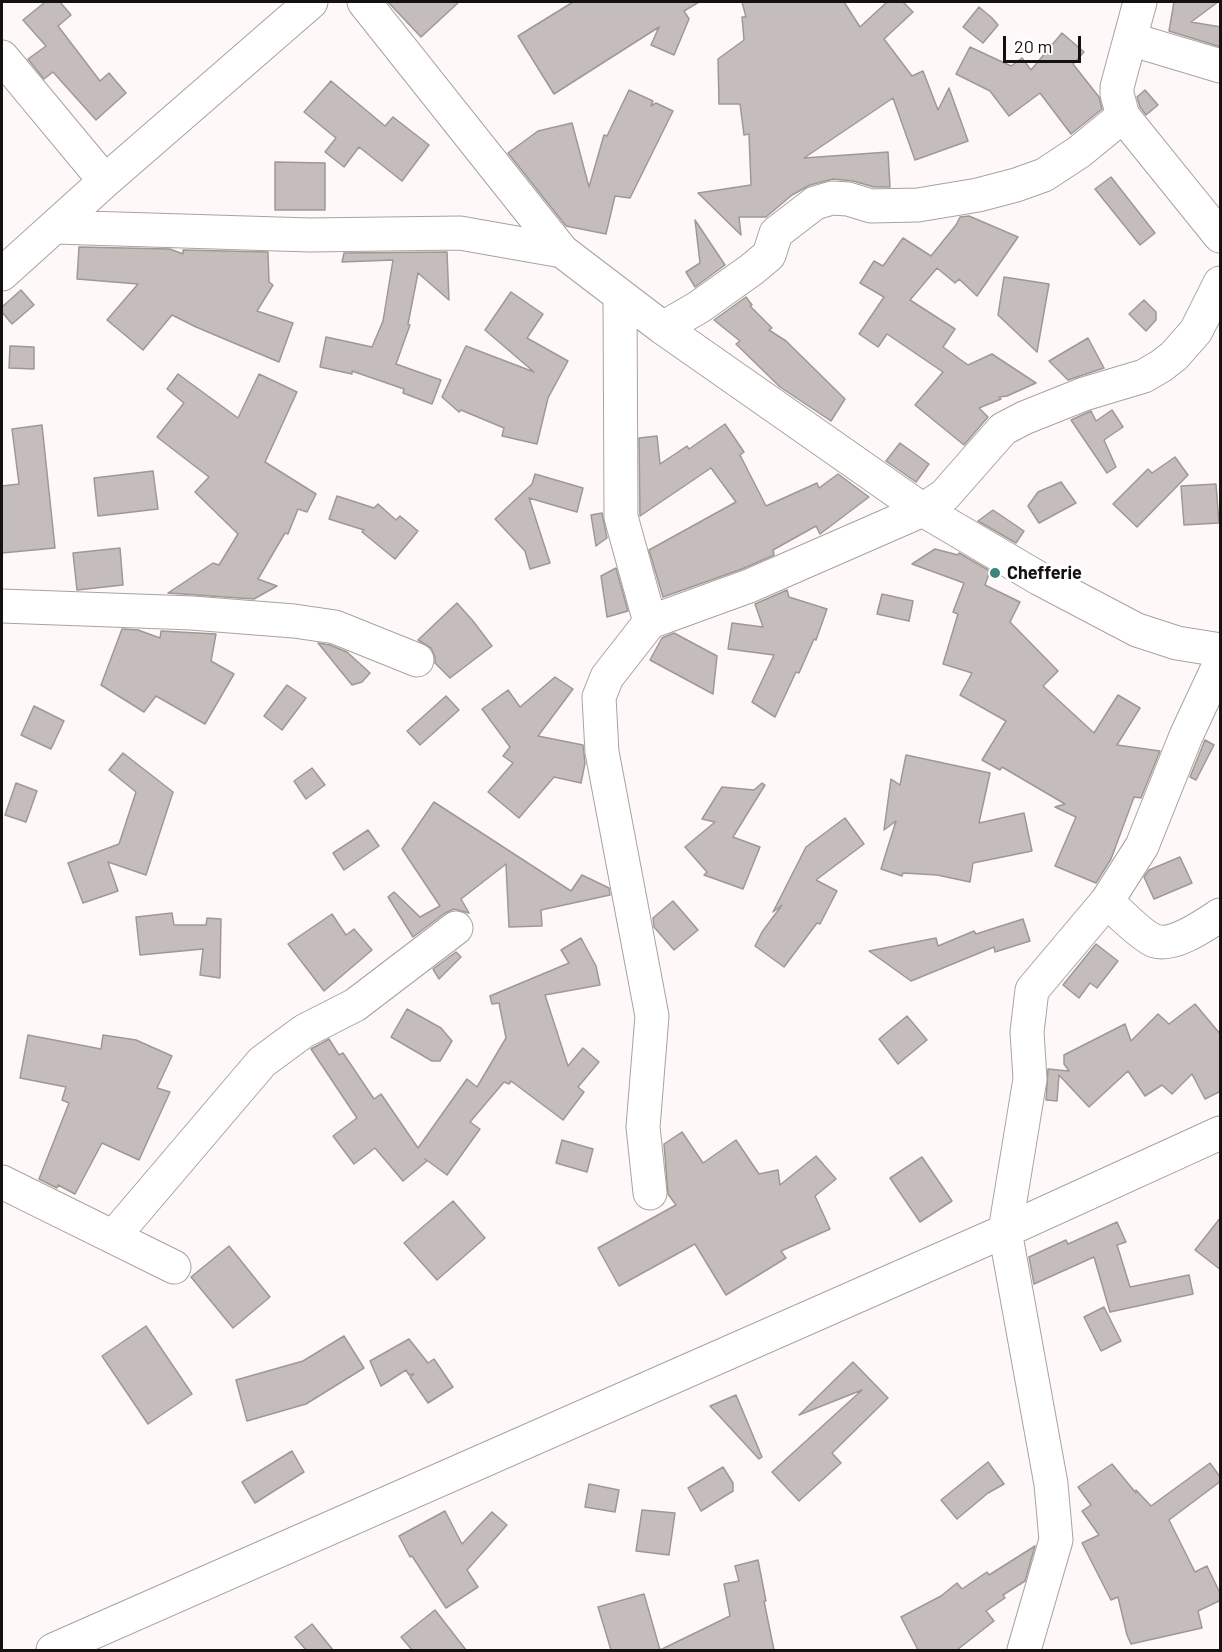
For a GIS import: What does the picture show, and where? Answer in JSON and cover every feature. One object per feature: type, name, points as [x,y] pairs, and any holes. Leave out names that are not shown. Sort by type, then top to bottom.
[{"type":"street","points":[[2,274],[311,2]]},
{"type":"street","points":[[364,2],[562,251],[620,296],[923,510],[1040,579],[1137,630],[1177,643],[1221,650]]},
{"type":"street","points":[[1140,2],[1117,87],[1123,116],[1221,236]]},
{"type":"street","points":[[1130,39],[1221,66]]},
{"type":"street","points":[[2,57],[105,181]]},
{"type":"street","points":[[663,328],[699,307],[751,270],[769,255],[776,233],[815,203],[832,198],[848,199],[871,206],[918,205],[978,195],[1016,185],[1044,175],[1079,152],[1123,116]]},
{"type":"street","points":[[55,227],[310,235],[460,233],[562,251]]},
{"type":"street","points":[[650,1193],[643,1127],[652,1016],[602,752],[600,698],[607,677],[650,622],[749,586],[923,510],[945,495],[1003,429],[1074,398],[1144,376],[1161,366],[1174,356],[1196,331],[1221,283]]},
{"type":"street","points":[[620,296],[621,517],[650,622]]},
{"type":"street","points":[[2,606],[192,613],[294,621],[335,627],[417,660]]},
{"type":"street","points":[[1024,1650],[1056,1540],[1051,1484],[1005,1231],[1029,1079],[1027,1032],[1032,990],[1107,901],[1142,846],[1186,736],[1221,663]]},
{"type":"street","points":[[1107,901],[1135,927],[1155,941],[1172,940],[1194,932],[1221,915]]},
{"type":"street","points":[[114,1236],[262,1062],[304,1031],[355,1005],[456,928]]},
{"type":"street","points":[[53,1650],[1005,1231],[1221,1133]]},
{"type":"street","points":[[2,1182],[174,1267]]},
{"type":"building","points":[[45,2],[60,2],[71,15],[58,26],[100,81],[109,73],[126,93],[96,120],[53,72],[44,79],[28,59],[46,46],[23,20]]},
{"type":"building","points":[[388,2],[459,2],[421,37]]},
{"type":"building","points":[[573,2],[699,2],[684,11],[689,19],[674,55],[651,45],[659,27],[554,94],[518,36]]},
{"type":"building","points":[[742,2],[844,2],[860,27],[887,2],[903,2],[913,12],[884,39],[912,76],[923,71],[938,110],[949,88],[968,141],[915,160],[893,98],[804,158],[888,152],[890,187],[874,187],[853,181],[833,179],[810,185],[792,195],[766,217],[739,217],[741,235],[698,193],[751,185],[749,134],[744,135],[740,104],[719,104],[718,59],[744,40],[742,17],[746,17]]},
{"type":"building","points":[[1174,2],[1218,2],[1191,22],[1221,27],[1221,47],[1169,31]]},
{"type":"building","points":[[979,7],[998,25],[983,43],[963,27]]},
{"type":"building","points":[[1062,33],[1084,52],[1073,64],[1099,97],[1102,109],[1071,134],[1040,93],[1009,116],[990,91],[956,74],[970,47],[1011,66],[1022,58],[1031,70]]},
{"type":"building","points":[[331,81],[385,126],[393,117],[429,145],[402,181],[359,147],[344,167],[325,152],[336,138],[304,112]]},
{"type":"building","points":[[629,90],[653,101],[651,106],[656,103],[673,111],[630,198],[615,196],[606,234],[566,226],[508,153],[538,131],[572,123],[589,187],[604,135],[607,136]]},
{"type":"building","points":[[1145,90],[1158,105],[1146,115],[1137,97]]},
{"type":"building","points":[[275,162],[325,163],[325,210],[275,210]]},
{"type":"building","points":[[1111,177],[1155,233],[1140,245],[1095,189]]},
{"type":"building","points":[[969,216],[1018,237],[977,296],[959,279],[955,283],[937,268],[910,300],[955,329],[943,347],[968,365],[992,354],[1036,383],[1007,396],[999,397],[1001,399],[979,408],[988,417],[964,445],[915,405],[943,372],[887,334],[878,347],[859,334],[884,297],[860,283],[874,261],[883,266],[903,238],[931,256],[960,217]]},
{"type":"building","points":[[695,220],[725,265],[695,287],[686,272],[700,263]]},
{"type":"building","points":[[79,247],[170,249],[183,254],[183,250],[268,252],[269,282],[273,285],[257,311],[293,323],[279,362],[172,315],[143,350],[107,320],[138,284],[77,279]]},
{"type":"building","points":[[447,252],[449,300],[418,273],[408,324],[410,325],[396,364],[441,380],[432,404],[403,393],[404,389],[352,371],[352,374],[320,367],[326,337],[372,347],[383,321],[393,260],[342,262],[344,253]]},
{"type":"building","points":[[1004,277],[1049,284],[1037,352],[998,315]]},
{"type":"building","points":[[21,290],[34,305],[12,324],[2,312],[2,307]]},
{"type":"building","points":[[511,292],[543,314],[527,338],[568,361],[548,398],[537,444],[502,436],[504,428],[461,410],[459,412],[442,397],[466,346],[534,372],[485,330]]},
{"type":"building","points":[[746,297],[752,305],[750,306],[772,328],[769,330],[786,341],[845,399],[831,421],[780,387],[736,344],[740,341],[714,320]]},
{"type":"building","points":[[1144,300],[1156,312],[1156,320],[1146,331],[1129,314]]},
{"type":"building","points":[[1088,338],[1104,368],[1068,380],[1049,361]]},
{"type":"building","points":[[10,346],[34,347],[34,369],[9,368]]},
{"type":"building","points":[[178,374],[238,418],[259,374],[297,392],[265,462],[316,494],[307,512],[298,509],[288,534],[285,533],[258,579],[277,586],[254,599],[168,593],[213,563],[219,565],[238,534],[195,492],[209,477],[157,437],[184,403],[167,389]]},
{"type":"building","points":[[1112,410],[1123,427],[1104,440],[1116,467],[1107,473],[1071,420],[1091,411],[1096,421]]},
{"type":"building","points":[[725,424],[744,452],[740,455],[766,506],[817,483],[819,488],[838,474],[869,497],[820,534],[816,526],[773,550],[774,555],[663,597],[649,550],[736,502],[711,468],[640,516],[639,438],[657,436],[660,464],[687,446],[689,449]]},
{"type":"building","points":[[42,425],[55,548],[2,553],[2,486],[19,484],[12,429]]},
{"type":"building","points":[[900,443],[929,464],[916,482],[886,461]]},
{"type":"building","points":[[1175,457],[1188,475],[1137,527],[1113,504],[1148,469],[1152,473]]},
{"type":"building","points":[[153,471],[158,509],[98,516],[94,478]]},
{"type":"building","points":[[535,474],[583,488],[577,512],[529,498],[550,563],[530,569],[525,551],[495,519],[532,484]]},
{"type":"building","points":[[1061,482],[1076,503],[1039,523],[1028,506],[1038,492]]},
{"type":"building","points":[[1216,484],[1219,523],[1184,525],[1181,486]]},
{"type":"building","points":[[337,496],[374,508],[378,504],[396,520],[400,516],[418,531],[395,559],[362,532],[364,530],[329,519]]},
{"type":"building","points":[[993,510],[1024,531],[1016,543],[978,521]]},
{"type":"building","points":[[602,513],[607,538],[596,546],[591,515]]},
{"type":"building","points":[[120,548],[123,585],[77,590],[73,553]]},
{"type":"building","points":[[935,549],[958,555],[959,553],[990,571],[985,585],[1020,602],[1010,622],[1058,671],[1043,686],[1094,733],[1118,695],[1140,708],[1117,745],[1160,751],[1141,798],[1134,797],[1111,859],[1096,883],[1055,866],[1076,817],[1055,807],[1065,804],[1002,767],[1000,770],[982,760],[1006,721],[960,695],[972,673],[943,664],[958,614],[953,612],[964,583],[912,564]]},
{"type":"building","points":[[616,568],[628,611],[607,617],[601,576]]},
{"type":"building","points":[[787,590],[789,597],[827,609],[816,640],[814,639],[799,673],[796,672],[775,717],[752,702],[774,655],[728,649],[732,623],[763,627],[755,604]]},
{"type":"building","points":[[882,594],[913,601],[909,621],[877,614]]},
{"type":"building","points":[[457,603],[492,646],[450,678],[435,663],[431,648],[418,640]]},
{"type":"building","points":[[122,629],[138,630],[160,638],[161,631],[216,634],[211,661],[234,674],[205,724],[156,696],[144,712],[101,685]]},
{"type":"building","points":[[674,633],[717,656],[713,694],[650,660],[662,638]]},
{"type":"building","points":[[318,643],[347,652],[370,673],[362,682],[352,685]]},
{"type":"building","points":[[555,677],[573,689],[538,736],[583,745],[585,763],[581,783],[554,777],[519,818],[488,792],[513,763],[503,756],[510,747],[482,709],[508,690],[520,707]]},
{"type":"building","points":[[287,685],[306,698],[282,730],[264,716]]},
{"type":"building","points":[[446,696],[459,710],[420,745],[407,731]]},
{"type":"building","points":[[34,706],[64,721],[51,749],[21,735]]},
{"type":"building","points":[[1205,740],[1214,745],[1196,780],[1190,777]]},
{"type":"building","points":[[123,753],[173,792],[146,875],[108,862],[118,891],[83,903],[68,863],[119,844],[136,792],[109,770]]},
{"type":"building","points":[[906,755],[990,773],[979,823],[1024,813],[1032,851],[973,863],[970,882],[937,875],[903,873],[902,876],[881,869],[896,821],[884,830],[891,779],[900,785]]},
{"type":"building","points":[[312,768],[325,785],[306,799],[294,781]]},
{"type":"building","points":[[16,783],[37,791],[26,822],[5,815]]},
{"type":"building","points":[[762,783],[765,785],[733,837],[760,847],[743,889],[704,875],[707,872],[685,847],[715,822],[702,819],[722,787],[754,790]]},
{"type":"building","points":[[434,802],[571,891],[582,875],[609,888],[610,895],[541,910],[542,926],[509,927],[506,864],[461,899],[469,913],[454,909],[413,937],[388,897],[394,892],[420,917],[440,906],[402,849]]},
{"type":"building","points":[[845,818],[864,844],[816,880],[837,891],[820,924],[817,923],[784,967],[755,946],[762,932],[782,905],[773,912],[806,847]]},
{"type":"building","points":[[368,830],[379,846],[344,870],[333,853]]},
{"type":"building","points":[[1180,857],[1192,883],[1154,899],[1144,877],[1149,870]]},
{"type":"building","points":[[673,901],[698,930],[674,950],[654,927],[653,918]]},
{"type":"building","points":[[172,913],[174,925],[206,925],[207,918],[221,919],[220,978],[200,975],[203,949],[140,955],[136,917]]},
{"type":"building","points":[[332,914],[346,935],[354,929],[372,950],[324,991],[288,944]]},
{"type":"building","points":[[1023,919],[1030,941],[995,952],[994,947],[911,981],[869,951],[936,938],[938,946],[974,931],[976,934]]},
{"type":"building","points":[[581,938],[596,966],[600,985],[545,995],[568,1066],[583,1048],[599,1062],[578,1087],[584,1092],[563,1120],[511,1081],[509,1084],[504,1082],[470,1122],[480,1129],[447,1175],[425,1159],[427,1161],[403,1181],[375,1148],[354,1164],[333,1136],[357,1118],[311,1049],[329,1039],[339,1055],[343,1053],[374,1099],[381,1094],[418,1148],[467,1079],[477,1087],[506,1038],[499,1003],[492,1004],[490,996],[569,963],[561,950]]},
{"type":"building","points":[[1096,944],[1118,961],[1097,988],[1090,983],[1079,998],[1063,985]]},
{"type":"building","points":[[456,952],[461,957],[439,979],[433,969]]},
{"type":"building","points":[[1195,1004],[1221,1035],[1221,1091],[1205,1099],[1192,1074],[1172,1094],[1162,1085],[1145,1096],[1128,1071],[1089,1107],[1059,1075],[1057,1101],[1046,1100],[1048,1069],[1069,1071],[1064,1064],[1064,1055],[1125,1024],[1131,1041],[1158,1014],[1169,1024]]},
{"type":"building","points":[[407,1009],[441,1028],[452,1041],[440,1061],[432,1061],[391,1037]]},
{"type":"building","points":[[907,1016],[927,1040],[898,1064],[879,1039]]},
{"type":"building","points":[[28,1035],[101,1049],[103,1035],[136,1040],[172,1056],[157,1088],[170,1092],[139,1160],[102,1143],[75,1194],[39,1179],[69,1103],[62,1100],[66,1087],[20,1078]]},
{"type":"building","points":[[682,1132],[703,1163],[736,1140],[759,1174],[778,1170],[780,1185],[816,1156],[836,1179],[815,1196],[830,1229],[781,1251],[786,1258],[726,1295],[695,1244],[619,1286],[598,1248],[676,1205],[668,1194],[664,1144]]},
{"type":"building","points":[[562,1140],[593,1149],[587,1172],[556,1163]]},
{"type":"building","points":[[922,1157],[952,1201],[920,1222],[890,1178]]},
{"type":"building","points":[[453,1201],[485,1238],[437,1280],[404,1243]]},
{"type":"building","points":[[1221,1217],[1221,1270],[1195,1250]]},
{"type":"building","points":[[1117,1222],[1126,1242],[1117,1245],[1130,1287],[1189,1275],[1193,1294],[1110,1312],[1094,1257],[1034,1284],[1029,1257],[1066,1240],[1068,1244]]},
{"type":"building","points":[[229,1246],[270,1297],[233,1328],[191,1277]]},
{"type":"building","points":[[1104,1307],[1121,1341],[1101,1351],[1084,1317]]},
{"type":"building","points":[[146,1326],[192,1394],[148,1424],[102,1356]]},
{"type":"building","points":[[344,1336],[364,1368],[306,1404],[247,1421],[236,1380],[303,1361]]},
{"type":"building","points":[[409,1339],[428,1363],[434,1359],[453,1387],[428,1403],[410,1377],[414,1374],[409,1375],[406,1370],[381,1386],[370,1361]]},
{"type":"building","points":[[853,1362],[888,1398],[832,1453],[841,1463],[799,1501],[772,1472],[862,1390],[799,1415]]},
{"type":"building","points":[[736,1395],[762,1457],[759,1459],[710,1406]]},
{"type":"building","points":[[292,1451],[304,1472],[255,1503],[242,1482]]},
{"type":"building","points":[[988,1462],[1004,1484],[988,1493],[957,1519],[941,1500]]},
{"type":"building","points":[[1210,1463],[1221,1481],[1169,1520],[1195,1572],[1207,1566],[1221,1595],[1221,1600],[1198,1611],[1202,1628],[1131,1644],[1118,1597],[1111,1600],[1082,1543],[1099,1535],[1082,1511],[1091,1505],[1078,1487],[1112,1464],[1136,1493],[1136,1490],[1151,1506]]},
{"type":"building","points":[[723,1467],[733,1483],[733,1491],[701,1511],[688,1488]]},
{"type":"building","points":[[589,1484],[619,1490],[615,1512],[585,1507]]},
{"type":"building","points":[[642,1510],[675,1513],[669,1555],[636,1551]]},
{"type":"building","points":[[445,1511],[462,1544],[492,1512],[507,1525],[467,1570],[478,1587],[446,1608],[412,1556],[410,1557],[399,1536]]},
{"type":"building","points":[[1035,1546],[1025,1581],[1003,1595],[1005,1598],[986,1611],[994,1621],[957,1650],[918,1650],[901,1617],[941,1596],[957,1583],[962,1589],[987,1572],[989,1575]]},
{"type":"building","points":[[758,1560],[774,1650],[660,1650],[730,1616],[724,1584],[739,1581],[735,1566]]},
{"type":"building","points":[[644,1594],[660,1650],[611,1650],[598,1607]]},
{"type":"building","points":[[435,1610],[466,1650],[412,1650],[401,1637]]},
{"type":"building","points":[[312,1624],[333,1650],[306,1650],[295,1637]]},
{"type":"place","name":"Chefferie","points":[[995,573]]}]
